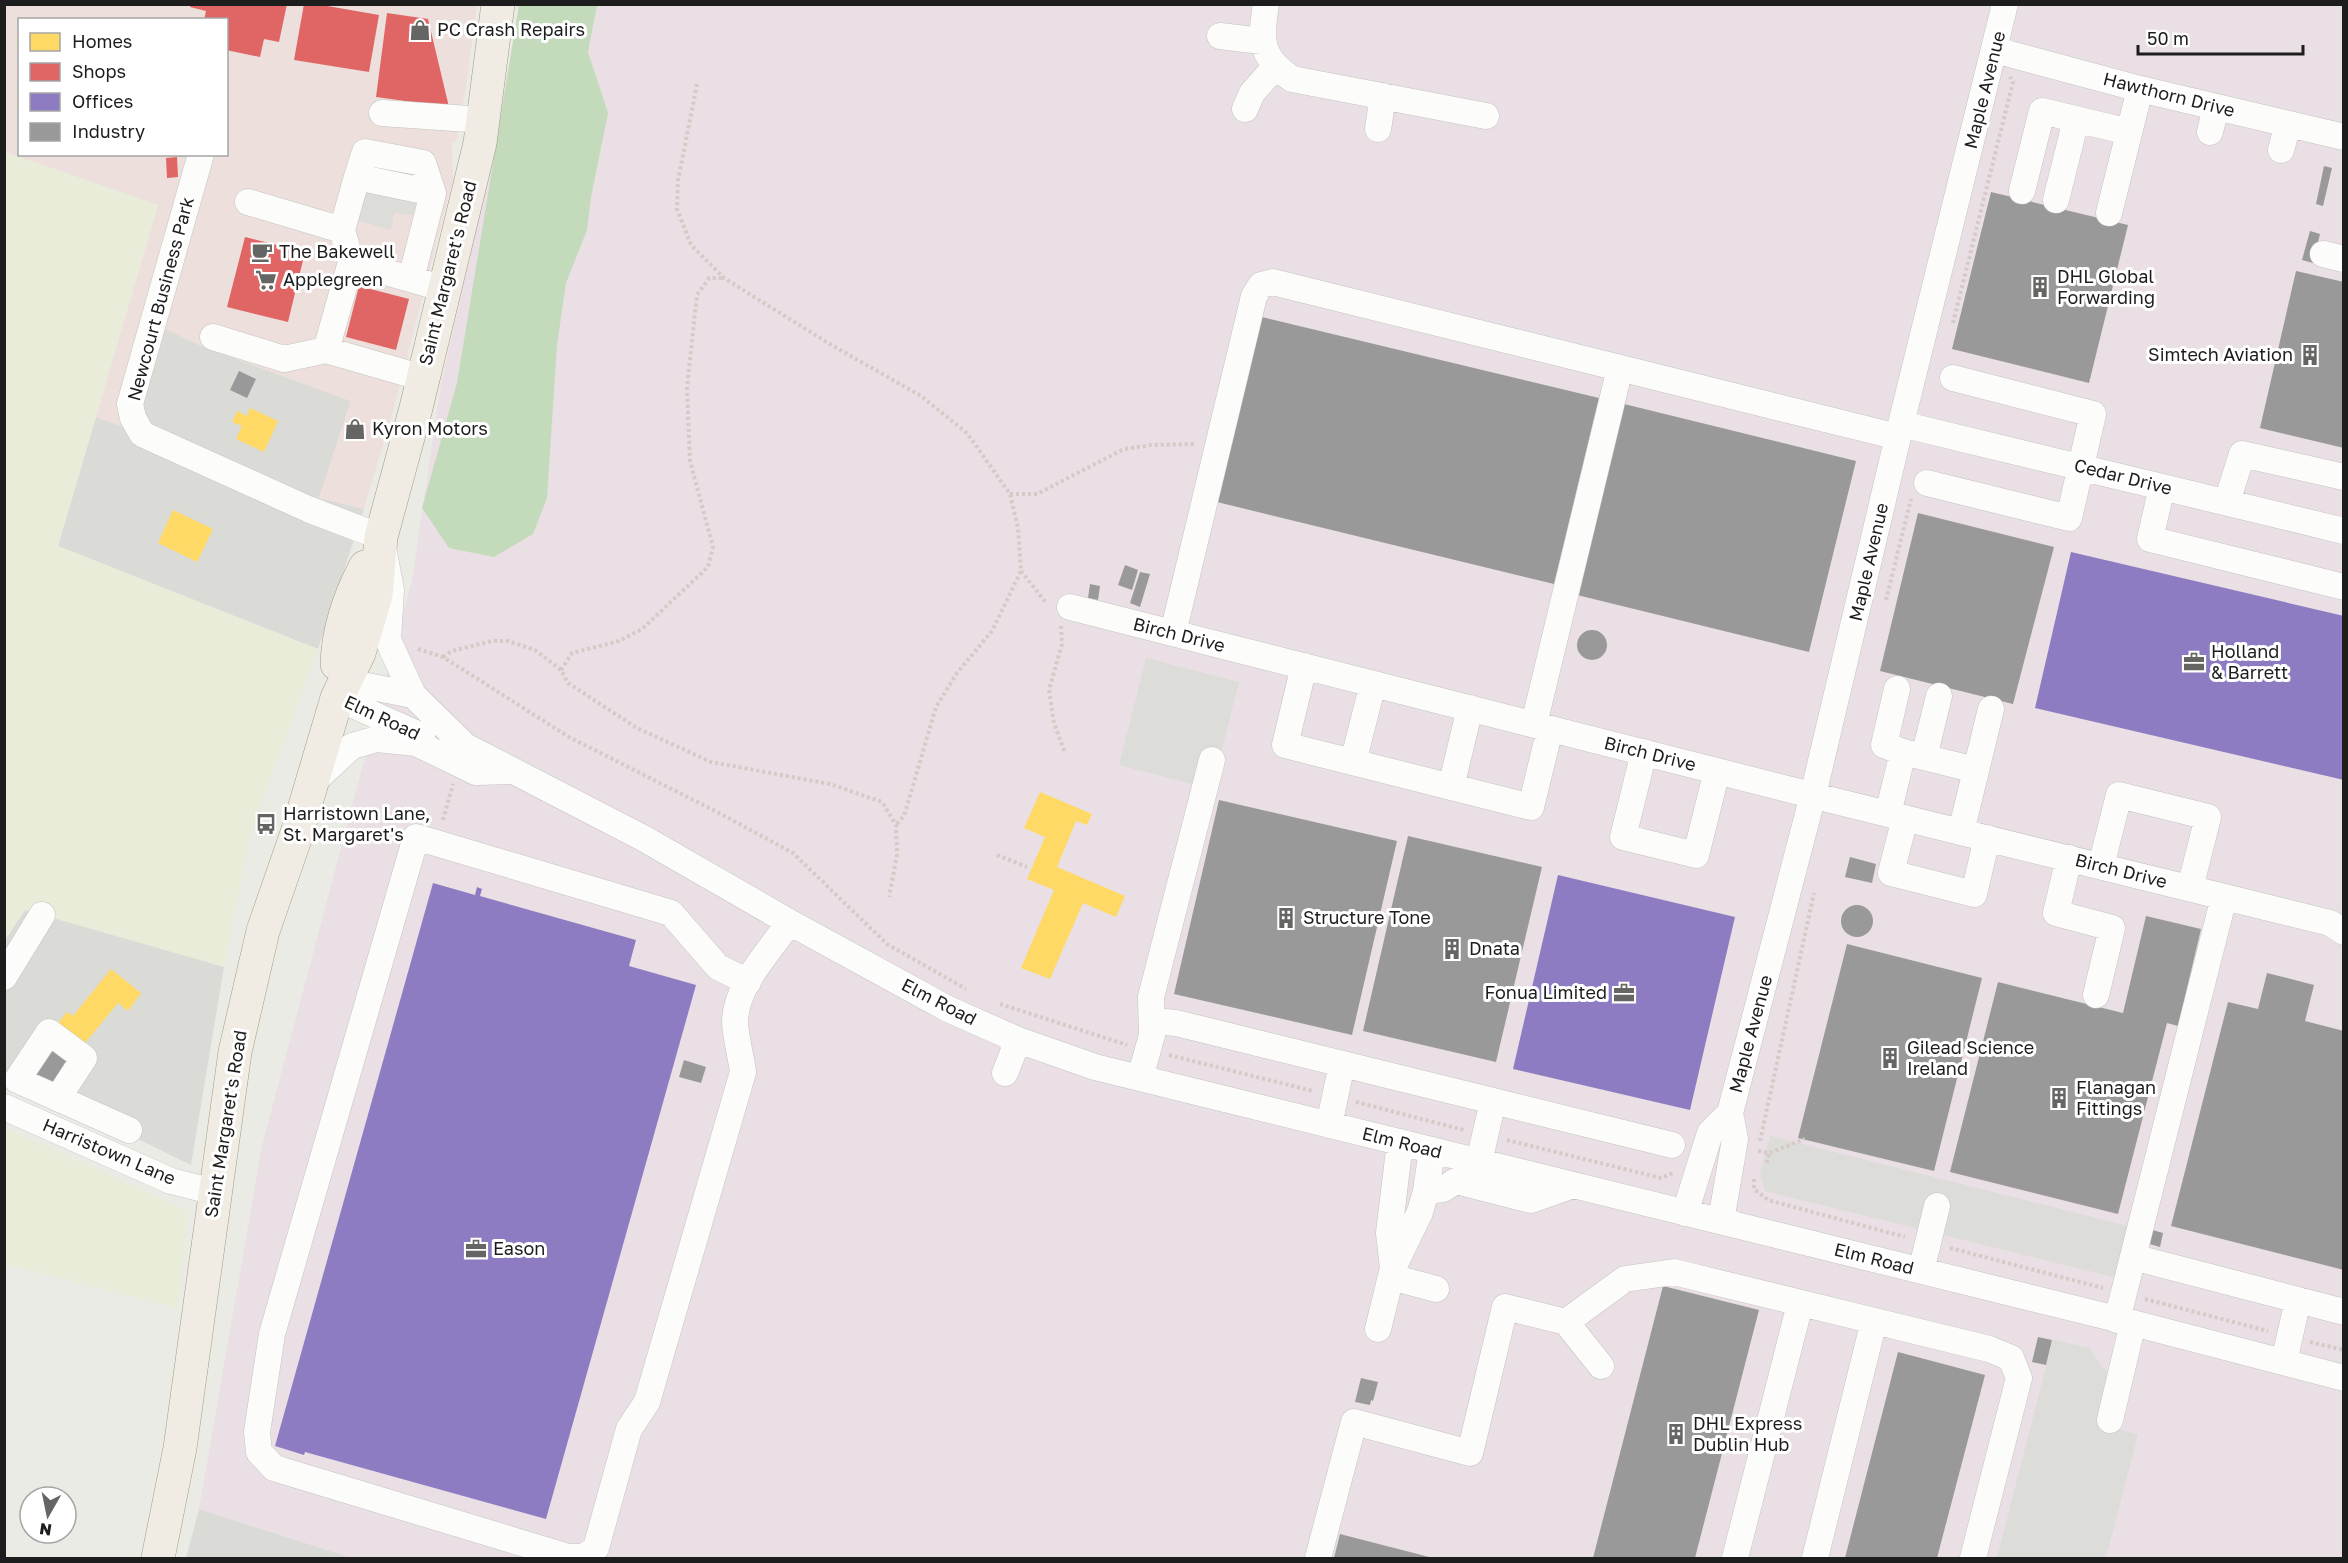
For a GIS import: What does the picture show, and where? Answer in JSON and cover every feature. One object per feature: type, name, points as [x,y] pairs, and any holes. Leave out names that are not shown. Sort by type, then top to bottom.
[{"type":"main road","name":"Saint Margaret's Road","points":[[158,1558],[180,1448],[236,1052],[263,931],[297,833],[337,699],[338,646],[341,634],[357,582],[381,537],[423,378],[480,142],[498,4]]},
{"type":"street","points":[[1266,4],[1262,41],[1275,67],[1292,79],[1486,116]]},
{"type":"street","name":"Maple Avenue","points":[[1721,1221],[1735,1139],[1730,1113],[1813,795],[1900,430],[2005,8]]},
{"type":"street","points":[[1220,36],[1262,41]]},
{"type":"street","name":"Hawthorn Drive","points":[[1995,50],[2140,89],[2343,137]]},
{"type":"street","points":[[1245,109],[1252,93],[1275,67]]},
{"type":"street","points":[[2109,213],[2140,89]]},
{"type":"street","points":[[1378,129],[1383,96]]},
{"type":"street","points":[[2210,132],[2216,107]]},
{"type":"street","points":[[2022,191],[2042,111],[2129,132]]},
{"type":"street","points":[[382,113],[483,120]]},
{"type":"street","points":[[2056,200],[2076,120]]},
{"type":"street","points":[[2282,150],[2288,124]]},
{"type":"street","name":"Newcourt Business Park","points":[[200,156],[130,404],[133,418],[142,434],[308,508],[381,537]]},
{"type":"street","points":[[326,350],[351,262],[342,230],[357,177],[434,193],[411,279]]},
{"type":"street","points":[[248,202],[342,230]]},
{"type":"street","points":[[351,262],[445,289]]},
{"type":"street","name":"Cedar Drive","points":[[1173,633],[1254,296],[1262,285],[1273,282],[1620,368],[1900,430],[2081,467],[2343,531]]},
{"type":"street","points":[[213,337],[284,359],[326,350],[423,378]]},
{"type":"street","points":[[1304,666],[1285,745],[1530,807],[1542,727],[1620,368]]},
{"type":"street","points":[[1927,483],[2069,518],[2093,414],[1953,378]]},
{"type":"street","points":[[2227,502],[2242,454],[2343,477]]},
{"type":"street","points":[[2162,487],[2150,539],[2343,587]]},
{"type":"street","name":"Elm Road","points":[[381,537],[391,590],[388,640],[412,695],[465,746]]},
{"type":"street","name":"Birch Drive","points":[[1060,613],[1173,633],[2330,923],[2343,932]]},
{"type":"street","points":[[1353,762],[1373,684]]},
{"type":"street","name":"Elm Road","points":[[337,699],[367,686],[412,695]]},
{"type":"street","points":[[1897,689],[1884,745],[1976,770]]},
{"type":"street","points":[[1939,696],[1914,754],[1896,816],[1891,873],[1974,894],[1987,838]]},
{"type":"street","name":"Elm Road","points":[[337,699],[430,740],[465,746],[616,823],[789,922],[948,1009],[1018,1040],[1095,1067],[2125,1321],[2343,1378]]},
{"type":"street","points":[[1451,787],[1470,708]]},
{"type":"street","points":[[1962,832],[1990,709]]},
{"type":"street","name":"Elm Road","points":[[312,783],[352,746],[377,739],[416,743],[476,772],[514,770]]},
{"type":"street","points":[[1644,752],[1623,837],[1696,855],[1717,771]]},
{"type":"street","points":[[1140,1078],[1152,1035],[1151,997],[1212,760]]},
{"type":"street","points":[[2101,866],[2119,795],[2208,817],[2190,888]]},
{"type":"street","points":[[748,982],[718,967],[671,913],[416,837],[272,1334],[257,1432],[259,1452],[274,1468],[568,1557],[584,1557],[596,1548],[629,1429],[647,1402],[743,1071],[735,1021],[740,997],[789,922]]},
{"type":"street","points":[[2069,858],[2056,913],[2112,928],[2096,995]]},
{"type":"street","points":[[2110,1420],[2133,1257],[2227,898]]},
{"type":"street","points":[[4,977],[42,915]]},
{"type":"street","points":[[1152,1021],[1176,1023],[1672,1145]]},
{"type":"street","points":[[1005,1073],[1018,1040]]},
{"type":"street","points":[[1329,1125],[1342,1064]]},
{"type":"street","points":[[58,1098],[129,1130]]},
{"type":"street","points":[[1479,1162],[1493,1101]]},
{"type":"street","name":"Harristown Lane","points":[[4,1107],[171,1181],[215,1192]]},
{"type":"street","name":"Maple Avenue","points":[[1685,1212],[1710,1133],[1730,1113]]},
{"type":"street","points":[[1392,1273],[1389,1233],[1400,1142]]},
{"type":"street","points":[[1378,1329],[1392,1273],[1420,1212],[1426,1191],[1432,1150]]},
{"type":"street","points":[[1426,1191],[1443,1189],[1456,1181],[1531,1200],[1573,1185]]},
{"type":"street","points":[[1921,1271],[1937,1206]]},
{"type":"street","points":[[2133,1257],[2343,1312]]},
{"type":"street","points":[[1566,1322],[1625,1279],[1674,1272],[1989,1349],[2011,1358],[2019,1378],[1973,1558]]},
{"type":"street","points":[[1392,1273],[1436,1289]]},
{"type":"street","points":[[2283,1362],[2298,1300]]},
{"type":"street","points":[[1735,1558],[1800,1304]]},
{"type":"street","points":[[1318,1558],[1354,1422],[1470,1454],[1505,1307],[1566,1322],[1601,1366]]},
{"type":"street","points":[[1815,1558],[1874,1321]]},
{"type":"path","points":[[697,84],[678,181],[677,209],[691,244],[724,278],[828,343],[921,396],[967,433],[1010,494],[1018,528],[1022,571],[992,632],[957,673],[936,707],[919,758],[904,816],[896,825]]},
{"type":"path","points":[[561,670],[572,653],[619,641],[642,629],[708,567],[713,547],[690,461],[687,387],[697,295],[709,278],[724,278]]},
{"type":"path","points":[[1010,494],[1036,494],[1124,448],[1151,445],[1200,445]]},
{"type":"path","points":[[1022,571],[1060,613],[1062,644],[1049,690],[1054,723],[1065,753]]},
{"type":"path","points":[[444,657],[452,651],[492,641],[508,641],[535,650],[561,670],[568,683],[637,728],[711,762],[830,784],[882,802],[896,825],[897,855],[889,897]]},
{"type":"path","points":[[437,844],[454,777]]},
{"type":"path","points":[[997,855],[1027,867]]},
{"type":"path","points":[[1756,1159],[1815,889]]},
{"type":"path","points":[[1758,1150],[1769,1153],[1805,1139]]},
{"type":"path","points":[[1767,1163],[1769,1153]]},
{"type":"shaded area","points":[[5,5],[477,5],[457,140],[452,142],[453,180],[392,415],[364,509],[319,498],[351,401],[201,346],[159,326],[130,404],[142,434],[96,417],[158,205],[5,152]]},
{"type":"shaded area","points":[[519,5],[2343,5],[2343,1558],[352,1558],[199,1509],[262,1146],[412,580],[441,384],[494,151]]},
{"type":"shaded area","points":[[359,183],[419,198],[413,215],[394,213],[391,230],[349,218]]},
{"type":"shaded area","points":[[159,325],[201,346],[351,401],[319,498],[364,509],[318,649],[58,546],[96,417],[141,433],[133,418]]},
{"type":"shaded area","points":[[1146,658],[1239,682],[1212,789],[1119,765]]},
{"type":"shaded area","points":[[28,906],[224,967],[191,1165],[5,1074],[4,941]]},
{"type":"shaded area","points":[[1770,1136],[2128,1226],[2114,1277],[1765,1191],[1760,1172]]},
{"type":"shaded area","points":[[2053,1340],[2089,1348],[2107,1373],[2096,1425],[2138,1434],[2106,1558],[1997,1558]]},
{"type":"shaded area","points":[[199,1509],[352,1558],[186,1558]]},
{"type":"green space","points":[[519,5],[597,5],[588,52],[608,113],[591,197],[587,230],[566,283],[557,345],[547,498],[533,534],[494,557],[449,548],[422,508],[457,383]]},
{"type":"green space","points":[[5,152],[158,205],[58,546],[318,649],[250,834],[224,967],[25,910],[5,940]]},
{"type":"green space","points":[[4,1127],[188,1211],[178,1308],[5,1264]]},
{"type":"building: Homes","points":[[250,408],[278,421],[264,452],[236,439],[242,426],[232,422],[237,411],[247,416]]},
{"type":"building: Homes","points":[[173,510],[213,529],[197,562],[158,543]]},
{"type":"building: Homes","points":[[1040,792],[1092,814],[1087,825],[1076,821],[1057,867],[1125,896],[1116,917],[1083,903],[1050,979],[1021,968],[1054,890],[1027,879],[1045,837],[1024,828]]},
{"type":"building: Homes","points":[[111,969],[141,993],[128,1011],[118,1003],[80,1049],[54,1028],[67,1012],[73,1016]]},
{"type":"building: Shops","points":[[191,4],[287,4],[279,42],[264,39],[260,57],[228,50],[228,18],[204,18],[206,11],[190,7]]},
{"type":"building: Shops","points":[[304,4],[379,15],[369,72],[294,60]]},
{"type":"building: Shops","points":[[387,13],[428,19],[449,107],[376,97]]},
{"type":"building: Shops","points":[[177,157],[178,177],[167,178],[166,158]]},
{"type":"building: Shops","name":"Applegreen","points":[[245,237],[305,252],[288,322],[227,307]]},
{"type":"building: Shops","points":[[359,286],[409,299],[396,350],[346,337]]},
{"type":"building: Offices","name":"Holland & Barrett","points":[[2071,552],[2344,616],[2344,780],[2035,708]]},
{"type":"building: Offices","name":"Fonua Limited","points":[[1558,875],[1735,917],[1690,1110],[1513,1069]]},
{"type":"building: Offices","name":"Eason","points":[[433,883],[475,895],[477,887],[482,889],[480,896],[636,940],[629,966],[696,985],[546,1519],[305,1452],[304,1455],[275,1446]]},
{"type":"building: Industry","points":[[2324,166],[2332,168],[2323,206],[2316,204]]},
{"type":"building: Industry","name":"DHL Global Forwarding","points":[[1991,192],[2128,225],[2089,383],[1952,349]]},
{"type":"building: Industry","points":[[2310,231],[2320,234],[2313,263],[2302,260]]},
{"type":"building: Industry","name":"Simtech Aviation","points":[[2296,271],[2344,282],[2344,448],[2260,428]]},
{"type":"building: Industry","points":[[1262,317],[1599,398],[1554,584],[1217,502]]},
{"type":"building: Industry","points":[[239,371],[256,379],[247,398],[230,390]]},
{"type":"building: Industry","points":[[1620,403],[1856,461],[1809,652],[1573,594]]},
{"type":"building: Industry","points":[[1918,513],[2054,547],[2013,704],[1880,671]]},
{"type":"building: Industry","points":[[1125,565],[1138,570],[1132,590],[1118,585]]},
{"type":"building: Industry","points":[[1140,572],[1150,574],[1140,607],[1130,603]]},
{"type":"building: Industry","points":[[1090,584],[1100,586],[1098,600],[1088,598]]},
{"type":"building: Industry","points":[[1592,630],[1603,634],[1607,645],[1603,656],[1592,660],[1581,656],[1577,645],[1581,634]]},
{"type":"building: Industry","name":"Structure Tone","points":[[1219,800],[1397,841],[1352,1035],[1174,994]]},
{"type":"building: Industry","name":"Dnata","points":[[1408,836],[1542,867],[1496,1062],[1363,1031]]},
{"type":"building: Industry","points":[[1850,857],[1876,864],[1872,883],[1845,877]]},
{"type":"building: Industry","points":[[1857,905],[1869,909],[1873,921],[1869,933],[1857,937],[1845,933],[1841,921],[1845,909]]},
{"type":"building: Industry","name":"Flanagan Fittings","points":[[2146,916],[2201,929],[2178,1026],[2167,1023],[2118,1214],[1950,1172],[1998,982],[2123,1013]]},
{"type":"building: Industry","name":"Gilead Science Ireland","points":[[1847,944],[1982,978],[1934,1171],[1798,1138]]},
{"type":"building: Industry","points":[[2267,973],[2314,985],[2305,1021],[2344,1031],[2344,1270],[2171,1226],[2228,1002],[2258,1009]]},
{"type":"building: Industry","points":[[52,1042],[73,1058],[49,1090],[27,1074]]},
{"type":"building: Industry","points":[[684,1060],[706,1067],[701,1083],[679,1077]]},
{"type":"building: Industry","points":[[2149,1229],[2163,1233],[2160,1247],[2146,1243]]},
{"type":"building: Industry","name":"DHL Express Dublin Hub","points":[[1663,1286],[1759,1310],[1695,1558],[1593,1558]]},
{"type":"building: Industry","points":[[2038,1337],[2052,1340],[2046,1365],[2032,1362]]},
{"type":"building: Industry","points":[[1898,1352],[1985,1375],[1937,1558],[1845,1558]]},
{"type":"building: Industry","points":[[1361,1378],[1378,1382],[1370,1405],[1355,1402]]},
{"type":"building: Industry","points":[[1340,1534],[1433,1558],[1334,1558]]},
{"type":"place","name":"PC Crash Repairs","points":[[420,30]]},
{"type":"place","name":"The Bakewell","points":[[262,252]]},
{"type":"place","name":"Applegreen","points":[[266,280]]},
{"type":"place","name":"DHL Global Forwarding","points":[[2040,287]]},
{"type":"place","name":"Simtech Aviation","points":[[2310,355]]},
{"type":"place","name":"Kyron Motors","points":[[355,429]]},
{"type":"place","name":"Holland & Barrett","points":[[2194,662]]},
{"type":"place","name":"Harristown Lane, St. Margaret's","points":[[266,824]]},
{"type":"place","name":"Structure Tone","points":[[1286,918]]},
{"type":"place","name":"Dnata","points":[[1452,949]]},
{"type":"place","name":"Fonua Limited","points":[[1624,993]]},
{"type":"place","name":"Gilead Science Ireland","points":[[1890,1058]]},
{"type":"place","name":"Flanagan Fittings","points":[[2059,1098]]},
{"type":"place","name":"Eason","points":[[476,1249]]},
{"type":"place","name":"DHL Express Dublin Hub","points":[[1676,1434]]}]
